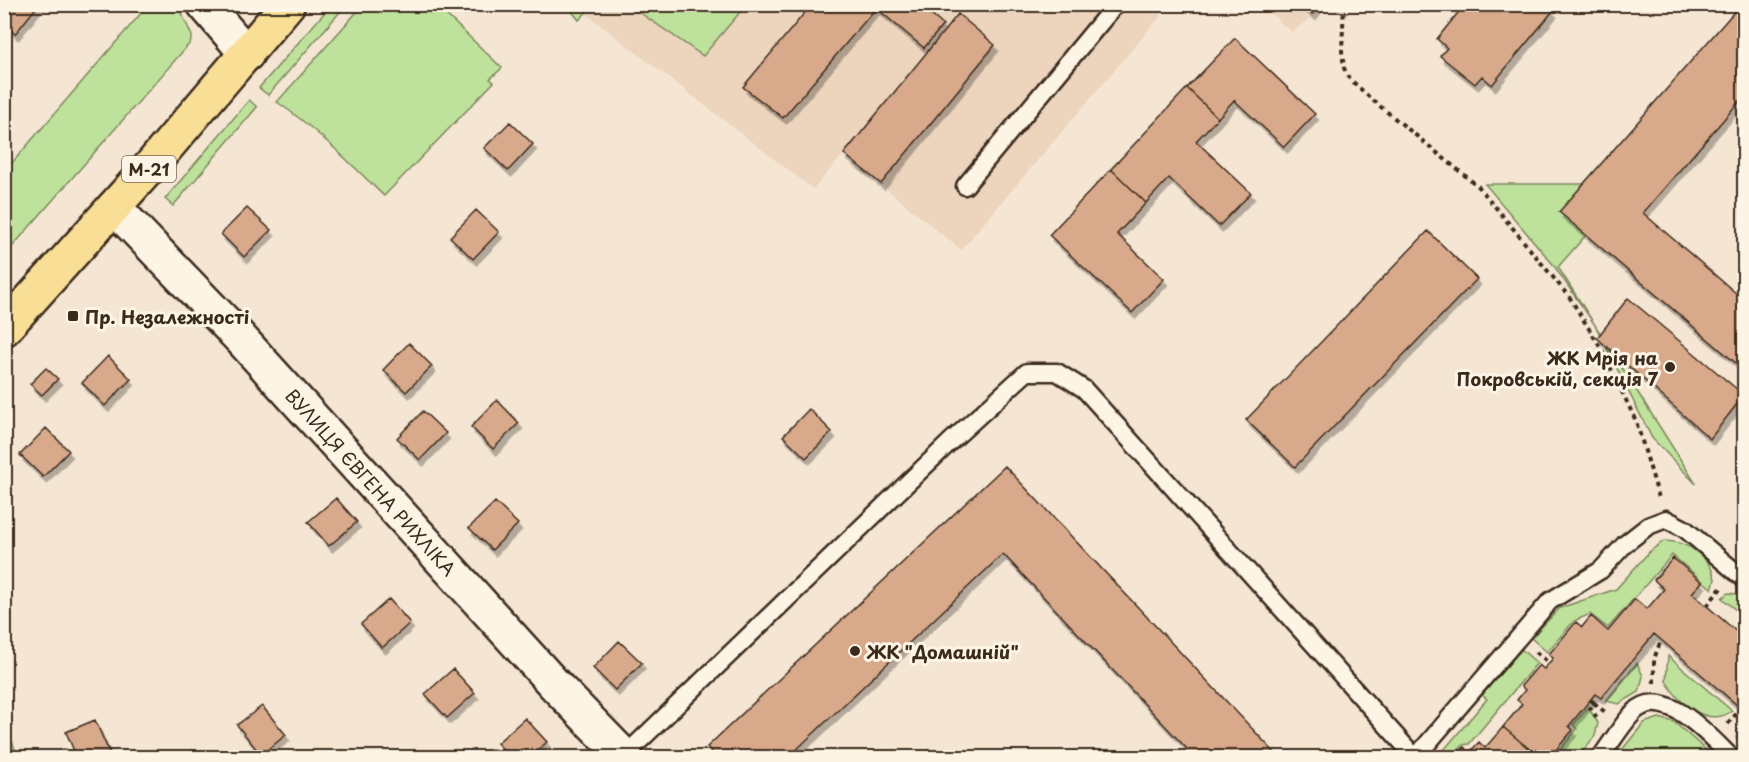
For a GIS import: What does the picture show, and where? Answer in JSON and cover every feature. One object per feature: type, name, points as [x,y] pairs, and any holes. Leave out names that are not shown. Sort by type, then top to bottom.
[{"type":"highway","name":"М-21","points":[[4,329],[114,207],[288,4]]},
{"type":"street","points":[[204,4],[247,54]]},
{"type":"street","name":"ВУЛИЦЯ ЄВГЕНА РИХЛІКА","points":[[114,207],[241,339],[554,684],[625,757]]},
{"type":"lane","points":[[965,186],[1116,4]]},
{"type":"lane","points":[[625,757],[950,442],[1028,372],[1057,372],[1084,389],[1415,757],[1550,601],[1601,570],[1626,544],[1648,526],[1666,519],[1685,529],[1744,579]]},
{"type":"lane","points":[[1600,758],[1635,711],[1656,704],[1675,708],[1732,758]]},
{"type":"path","points":[[1344,4],[1342,51],[1344,68],[1348,77],[1370,98],[1479,186],[1546,266],[1588,325],[1636,422],[1666,519]]},
{"type":"path","points":[[1656,704],[1654,659],[1661,640]]},
{"type":"shaded area","points":[[593,4],[1170,5],[961,250],[844,154],[813,189],[585,13]]},
{"type":"shaded area","points":[[1260,5],[1328,5],[1292,32]]},
{"type":"green space","points":[[149,4],[178,5],[192,36],[190,43],[5,255],[5,171]]},
{"type":"green space","points":[[566,4],[593,4],[593,5],[579,20]]},
{"type":"green space","points":[[331,5],[346,5],[268,95],[259,88]]},
{"type":"green space","points":[[363,5],[436,5],[502,68],[490,79],[494,82],[384,196],[319,135],[277,102]]},
{"type":"green space","points":[[629,5],[746,5],[703,56]]},
{"type":"green space","points":[[1744,20],[1744,55],[1558,267],[1594,323],[1552,263],[1485,184],[1595,184]]},
{"type":"green space","points":[[249,100],[257,107],[173,206],[165,199]]},
{"type":"green space","points":[[1595,326],[1696,484],[1652,438]]},
{"type":"green space","points":[[1664,541],[1689,547],[1703,557],[1715,579],[1712,589],[1672,555],[1608,628],[1590,614],[1574,621],[1547,652],[1531,638],[1560,608],[1616,589],[1649,552]]},
{"type":"green space","points":[[1728,593],[1744,595],[1744,617],[1722,598]]},
{"type":"green space","points":[[1521,649],[1537,663],[1469,744],[1463,745],[1453,757],[1438,757],[1487,699],[1482,695]]},
{"type":"green space","points":[[1668,656],[1732,711],[1723,716],[1713,717],[1695,711],[1686,705],[1666,681]]},
{"type":"green space","points":[[1637,663],[1643,676],[1639,692],[1619,704],[1606,701]]},
{"type":"green space","points":[[1588,707],[1598,723],[1595,736],[1578,757],[1554,757],[1577,729],[1573,725]]},
{"type":"green space","points":[[1659,718],[1674,722],[1714,757],[1616,757],[1644,723]]},
{"type":"green space","points":[[1742,719],[1744,721],[1744,753],[1736,738]]},
{"type":"green space","points":[[5,723],[18,757],[5,757]]},
{"type":"building","points":[[4,4],[39,4],[15,34],[4,25]]},
{"type":"building","points":[[812,4],[918,4],[943,25],[924,48],[876,8],[783,118],[743,87]]},
{"type":"building","points":[[1300,4],[1320,4],[1312,14]]},
{"type":"building","points":[[1465,4],[1545,4],[1553,11],[1492,85],[1482,76],[1475,84],[1440,56],[1447,48],[1437,39]]},
{"type":"building","points":[[1741,4],[1744,4],[1744,96],[1643,213],[1744,300],[1744,370],[1559,212]]},
{"type":"building","points":[[958,14],[995,45],[881,184],[844,154]]},
{"type":"building","points":[[1235,38],[1315,114],[1284,147],[1234,100],[1218,118],[1187,88]]},
{"type":"building","points":[[1187,88],[1218,118],[1196,141],[1251,193],[1219,226],[1169,178],[1146,203],[1111,169]]},
{"type":"building","points":[[510,122],[533,144],[508,171],[484,148]]},
{"type":"building","points":[[1111,169],[1146,203],[1117,234],[1164,279],[1132,313],[1049,235]]},
{"type":"building","points":[[247,208],[271,230],[244,257],[221,234]]},
{"type":"building","points":[[476,210],[499,232],[473,259],[450,237]]},
{"type":"building","points":[[1428,231],[1477,279],[1295,467],[1246,420]]},
{"type":"building","name":"ЖК Мрія на Покровській, секція 7","points":[[1628,298],[1744,395],[1710,439],[1597,338]]},
{"type":"building","points":[[409,343],[432,366],[406,392],[383,370]]},
{"type":"building","points":[[108,356],[131,379],[105,406],[82,383]]},
{"type":"building","points":[[46,368],[58,379],[42,395],[30,384]]},
{"type":"building","points":[[497,400],[519,423],[493,449],[471,427]]},
{"type":"building","points":[[809,409],[832,432],[806,458],[783,436]]},
{"type":"building","points":[[423,411],[446,433],[420,460],[397,438]]},
{"type":"building","points":[[46,428],[69,451],[43,477],[20,455]]},
{"type":"building","name":"ЖК \"Домашній\"","points":[[1005,466],[1276,754],[1273,758],[1178,758],[1187,749],[1003,554],[794,752],[799,758],[717,758],[707,747]]},
{"type":"building","points":[[336,498],[357,522],[329,546],[308,522]]},
{"type":"building","points":[[495,502],[518,524],[492,550],[469,528]]},
{"type":"building","points":[[1673,558],[1702,582],[1692,593],[1744,638],[1744,711],[1654,634],[1601,698],[1595,694],[1569,726],[1573,730],[1549,758],[1540,758],[1503,727],[1522,704],[1517,700],[1525,690],[1521,686],[1539,665],[1544,669],[1553,658],[1549,654],[1576,622],[1582,627],[1591,616],[1608,631],[1635,599],[1647,609],[1664,589],[1654,580]]},
{"type":"building","points":[[389,599],[410,623],[382,648],[361,624]]},
{"type":"building","points":[[619,641],[642,663],[615,690],[593,668]]},
{"type":"building","points":[[453,669],[475,693],[447,718],[425,694]]},
{"type":"building","points":[[262,706],[286,735],[261,755],[237,725]]},
{"type":"building","points":[[525,718],[547,742],[529,758],[511,758],[497,743]]},
{"type":"building","points":[[95,720],[110,754],[102,758],[77,758],[66,732]]},
{"type":"building","points":[[1503,727],[1540,758],[1455,758],[1464,747],[1470,752],[1479,742],[1485,748]]},
{"type":"place","name":"Пр. Незалежності","points":[[73,316]]},
{"type":"place","name":"ЖК Мрія на Покровській, секція 7","points":[[1670,367]]},
{"type":"place","name":"ЖК \"Домашній\"","points":[[855,651]]}]
